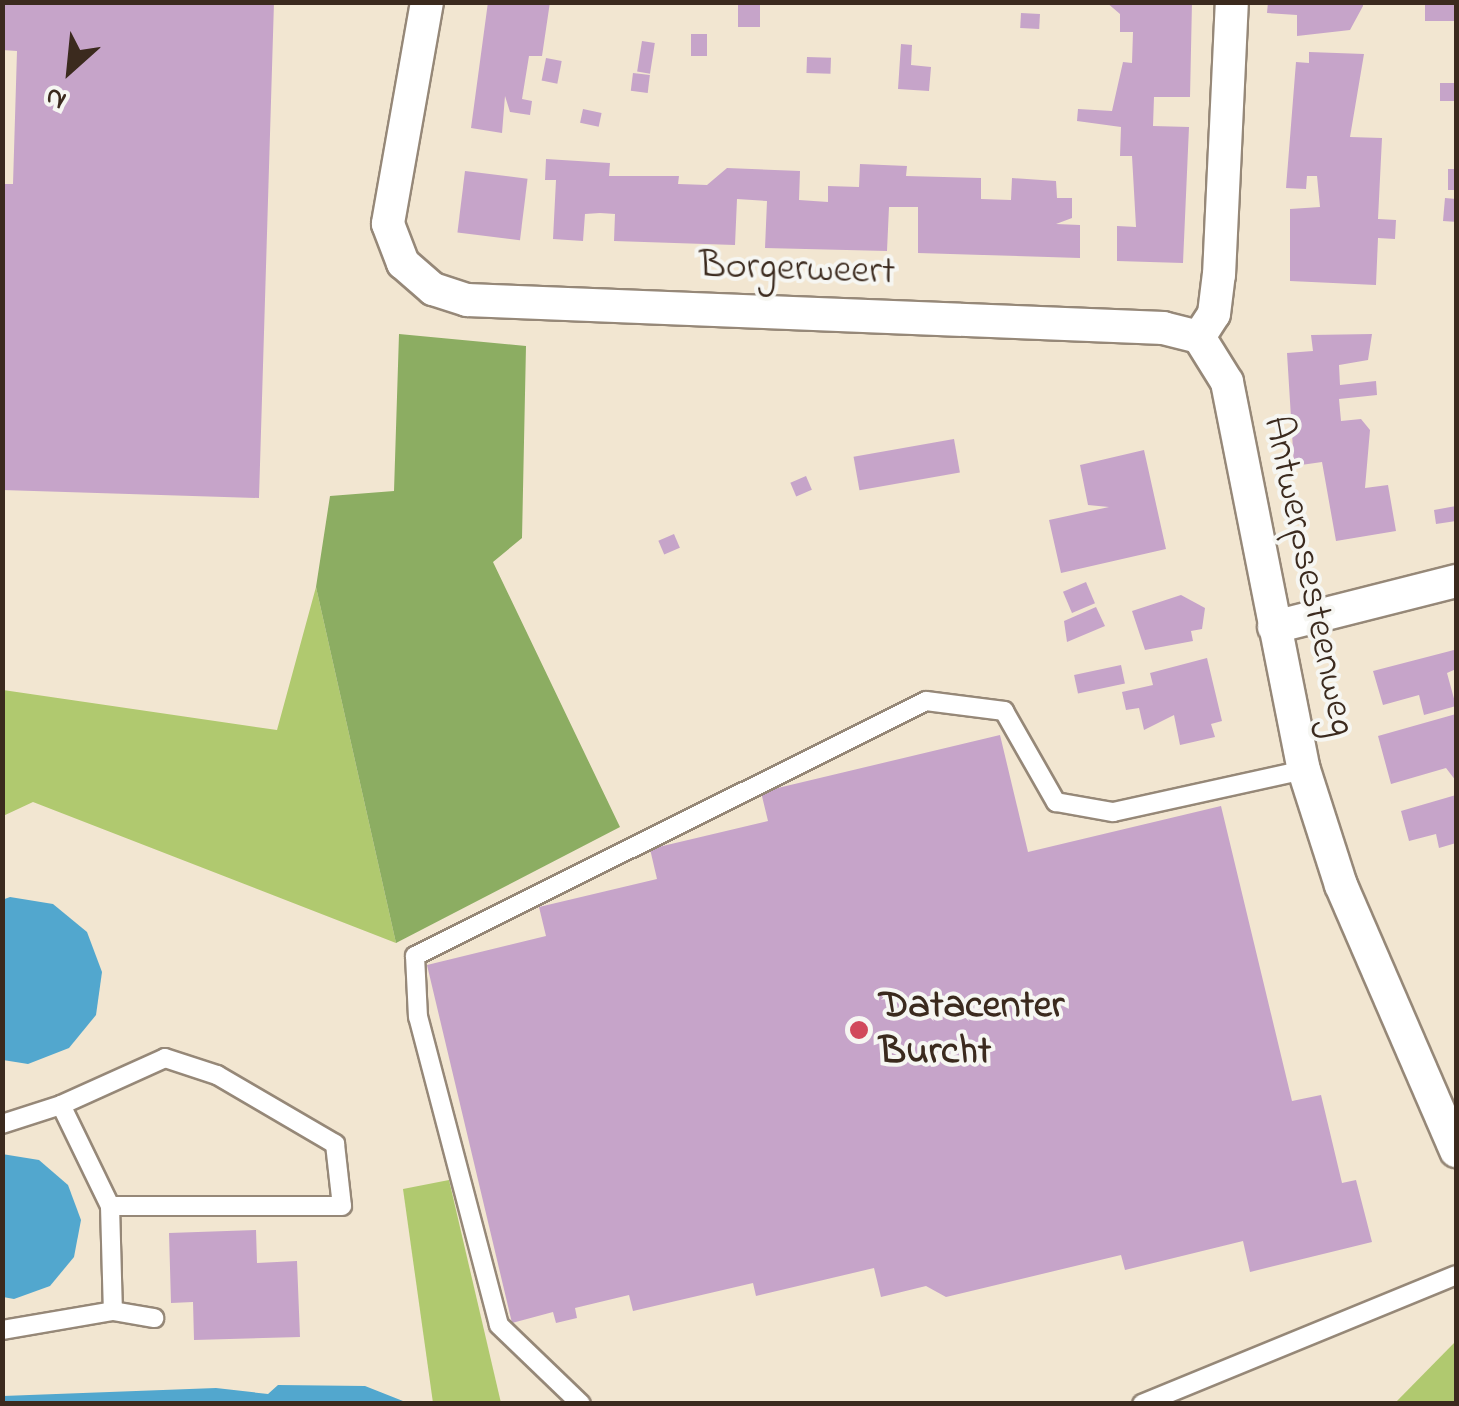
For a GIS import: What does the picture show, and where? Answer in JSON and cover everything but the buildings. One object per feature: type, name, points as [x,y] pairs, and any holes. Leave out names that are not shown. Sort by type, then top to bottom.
[{"type":"street","name":"Borgerweert","points":[[427,2],[388,224],[403,262],[433,289],[467,300],[1164,328],[1198,337]]},
{"type":"street","points":[[1198,337],[1214,314],[1218,275],[1232,2]]},
{"type":"street","name":"Antwerpsesteenweg","points":[[1198,337],[1227,382],[1304,770],[1341,885],[1456,1151]]},
{"type":"street","points":[[1274,627],[1456,581]]},
{"type":"lane","points":[[581,1404],[499,1325],[418,1017],[415,956],[926,701],[1004,710],[1056,802],[1114,812],[1304,770]]},
{"type":"lane","points":[[2,1124],[61,1105],[165,1058],[218,1075],[335,1144],[342,1206],[110,1206]]},
{"type":"lane","points":[[61,1105],[110,1206],[113,1311]]},
{"type":"lane","points":[[1142,1404],[1456,1275]]},
{"type":"lane","points":[[2,1330],[113,1311],[154,1318]]},
{"type":"green space","points":[[399,334],[526,346],[522,538],[493,562],[620,827],[396,943],[316,587],[330,496],[394,491]]},
{"type":"green space","points":[[316,587],[396,943],[33,802],[3,816],[3,690],[277,730]]},
{"type":"green space","points":[[449,1180],[501,1403],[433,1403],[403,1189]]},
{"type":"green space","points":[[1456,1341],[1456,1403],[1395,1403]]},
{"type":"water","points":[[10,897],[53,904],[87,932],[102,972],[96,1015],[69,1048],[28,1064],[3,1060],[2,900]]},
{"type":"water","points":[[2,1154],[39,1160],[68,1185],[81,1220],[74,1257],[50,1286],[14,1299],[3,1297]]},
{"type":"water","points":[[278,1385],[365,1386],[408,1403],[3,1403],[3,1396],[216,1388],[268,1394]]},
{"type":"place","name":"Datacenter Burcht","points":[[859,1030]]}]
